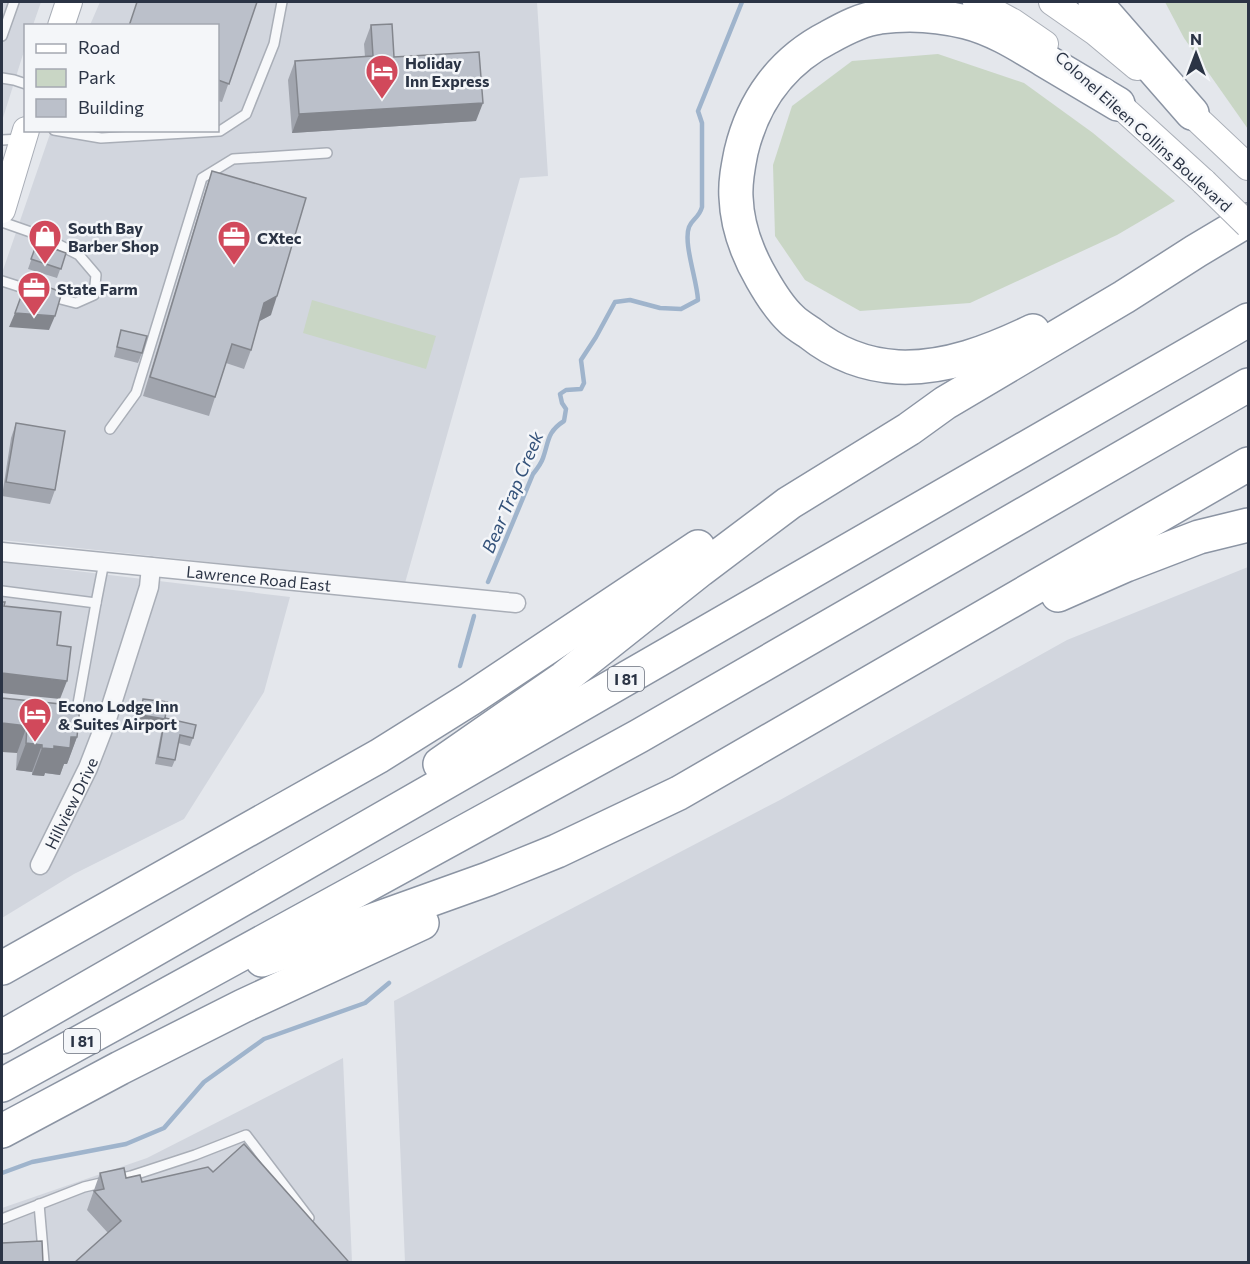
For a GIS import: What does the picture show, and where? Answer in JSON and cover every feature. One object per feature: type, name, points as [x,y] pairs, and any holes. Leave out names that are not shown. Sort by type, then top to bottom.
[{"type":"highway","points":[[1095,2],[1192,113]]},
{"type":"highway","points":[[1118,104],[1010,39],[967,22],[926,14],[878,17],[849,26],[816,44],[782,70],[762,96],[746,133],[736,175],[736,198],[740,226],[753,264],[773,298],[791,319],[826,346],[859,360],[897,367],[937,365],[969,358],[1014,340],[1196,250]]},
{"type":"highway","points":[[2,968],[379,756],[470,699],[755,510],[909,421],[945,403],[1124,297],[1196,250],[1248,220]]},
{"type":"highway","name":"I 81","points":[[2,1037],[1248,320]]},
{"type":"highway","name":"I 81","points":[[2,1085],[639,736],[1248,385]]},
{"type":"highway","points":[[267,885],[564,678],[789,503],[909,429],[945,403]]},
{"type":"highway","points":[[162,997],[488,879],[557,851],[679,793],[1248,464]]},
{"type":"highway","points":[[908,661],[1125,566],[1199,537],[1248,525]]},
{"type":"highway","points":[[2,1131],[243,1006],[489,891],[557,851]]},
{"type":"main road","points":[[62,24],[69,2]]},
{"type":"main road","name":"Colonel Eileen Collins Boulevard","points":[[976,2],[1013,22],[1051,48],[1095,83],[1248,225]]},
{"type":"main road","points":[[1052,2],[1095,32],[1192,113],[1246,165]]},
{"type":"main road","points":[[2,211],[17,136]]},
{"type":"street","name":"Lawrence Road East","points":[[2,552],[516,603]]},
{"type":"street","name":"Hillview Drive","points":[[40,865],[88,768],[107,718],[149,587],[151,567]]},
{"type":"lane","points":[[2,36],[14,2]]},
{"type":"lane","points":[[219,131],[246,114],[274,44],[282,2]]},
{"type":"lane","points":[[2,78],[24,83]]},
{"type":"lane","points":[[66,132],[101,138],[203,132]]},
{"type":"lane","points":[[110,429],[136,393],[202,177],[233,159],[327,153]]},
{"type":"lane","points":[[2,211],[42,236],[79,255],[96,276],[94,295],[76,303],[2,281]]},
{"type":"lane","points":[[76,715],[104,562]]},
{"type":"lane","points":[[2,591],[96,603]]},
{"type":"lane","points":[[65,713],[107,718]]},
{"type":"lane","points":[[2,1219],[84,1187],[131,1176],[246,1135],[314,1226]]},
{"type":"lane","points":[[39,1204],[44,1263]]},
{"type":"shaded area","points":[[2,2],[41,2],[33,24],[24,24],[24,51],[2,121]]},
{"type":"shaded area","points":[[100,2],[537,2],[548,176],[520,178],[405,583],[2,540],[2,273],[51,132],[219,132],[219,24],[90,24]]},
{"type":"shaded area","points":[[2,562],[290,597],[264,692],[184,819],[74,874],[2,918]]},
{"type":"shaded area","points":[[1248,567],[1248,1262],[405,1262],[394,1001],[780,800],[1067,640]]},
{"type":"shaded area","points":[[343,1058],[352,1262],[2,1262],[2,1208],[147,1158]]},
{"type":"green space","points":[[1165,2],[1248,2],[1248,129],[1184,38]]},
{"type":"green space","points":[[938,54],[1024,83],[1093,133],[1175,201],[1117,235],[970,303],[860,311],[805,280],[775,236],[773,165],[792,106],[852,61]]},
{"type":"green space","points":[[312,300],[436,336],[426,369],[303,333]]},
{"type":"building","points":[[137,2],[257,2],[229,84],[219,80],[219,24],[130,24]]},
{"type":"building","name":"Holiday Inn Express","points":[[392,24],[394,57],[479,52],[483,103],[299,114],[295,61],[373,56],[371,25]]},
{"type":"building","name":"CXtec","points":[[212,171],[306,198],[277,296],[264,303],[251,350],[232,344],[215,397],[150,377]]},
{"type":"building","points":[[37,243],[66,253],[61,269],[31,259]]},
{"type":"building","points":[[27,280],[62,292],[55,316],[15,313]]},
{"type":"building","points":[[121,330],[147,336],[142,353],[117,347]]},
{"type":"building","points":[[16,423],[65,431],[55,490],[6,482]]},
{"type":"building","points":[[2,602],[5,602],[4,606],[61,612],[57,645],[71,647],[67,681],[2,673]]},
{"type":"building","points":[[2,698],[80,706],[77,737],[71,737],[70,748],[54,746],[54,749],[42,748],[42,745],[26,743],[27,726],[2,723]]},
{"type":"building","points":[[143,699],[167,702],[165,719],[141,715]]},
{"type":"building","points":[[165,718],[196,725],[193,738],[180,735],[175,760],[158,757]]},
{"type":"building","points":[[244,1144],[348,1261],[347,1263],[74,1263],[121,1221],[94,1191],[104,1189],[100,1173],[124,1168],[126,1178],[140,1175],[142,1182],[208,1167],[213,1172]]},
{"type":"building","points":[[42,1241],[43,1263],[2,1263],[2,1243]]},
{"type":"waterway","name":"Bear Trap Creek","points":[[488,582],[533,474],[542,460],[549,437],[554,429],[564,421],[566,409],[560,394],[566,390],[581,389],[584,383],[581,360],[615,302],[630,300],[660,308],[681,309],[698,300],[688,242],[690,224],[702,207],[702,123],[698,111],[742,2]]},
{"type":"waterway","name":"Bear Trap Creek","points":[[460,666],[474,616]]},
{"type":"waterway","name":"Bear Trap Creek","points":[[2,1173],[32,1162],[126,1144],[164,1128],[204,1082],[264,1039],[365,1003],[389,983]]},
{"type":"place","name":"Holiday Inn Express","points":[[382,100]]},
{"type":"place","name":"South Bay Barber Shop","points":[[45,265]]},
{"type":"place","name":"CXtec","points":[[234,266]]},
{"type":"place","name":"State Farm","points":[[34,317]]},
{"type":"place","name":"Econo Lodge Inn & Suites Airport","points":[[35,743]]}]
